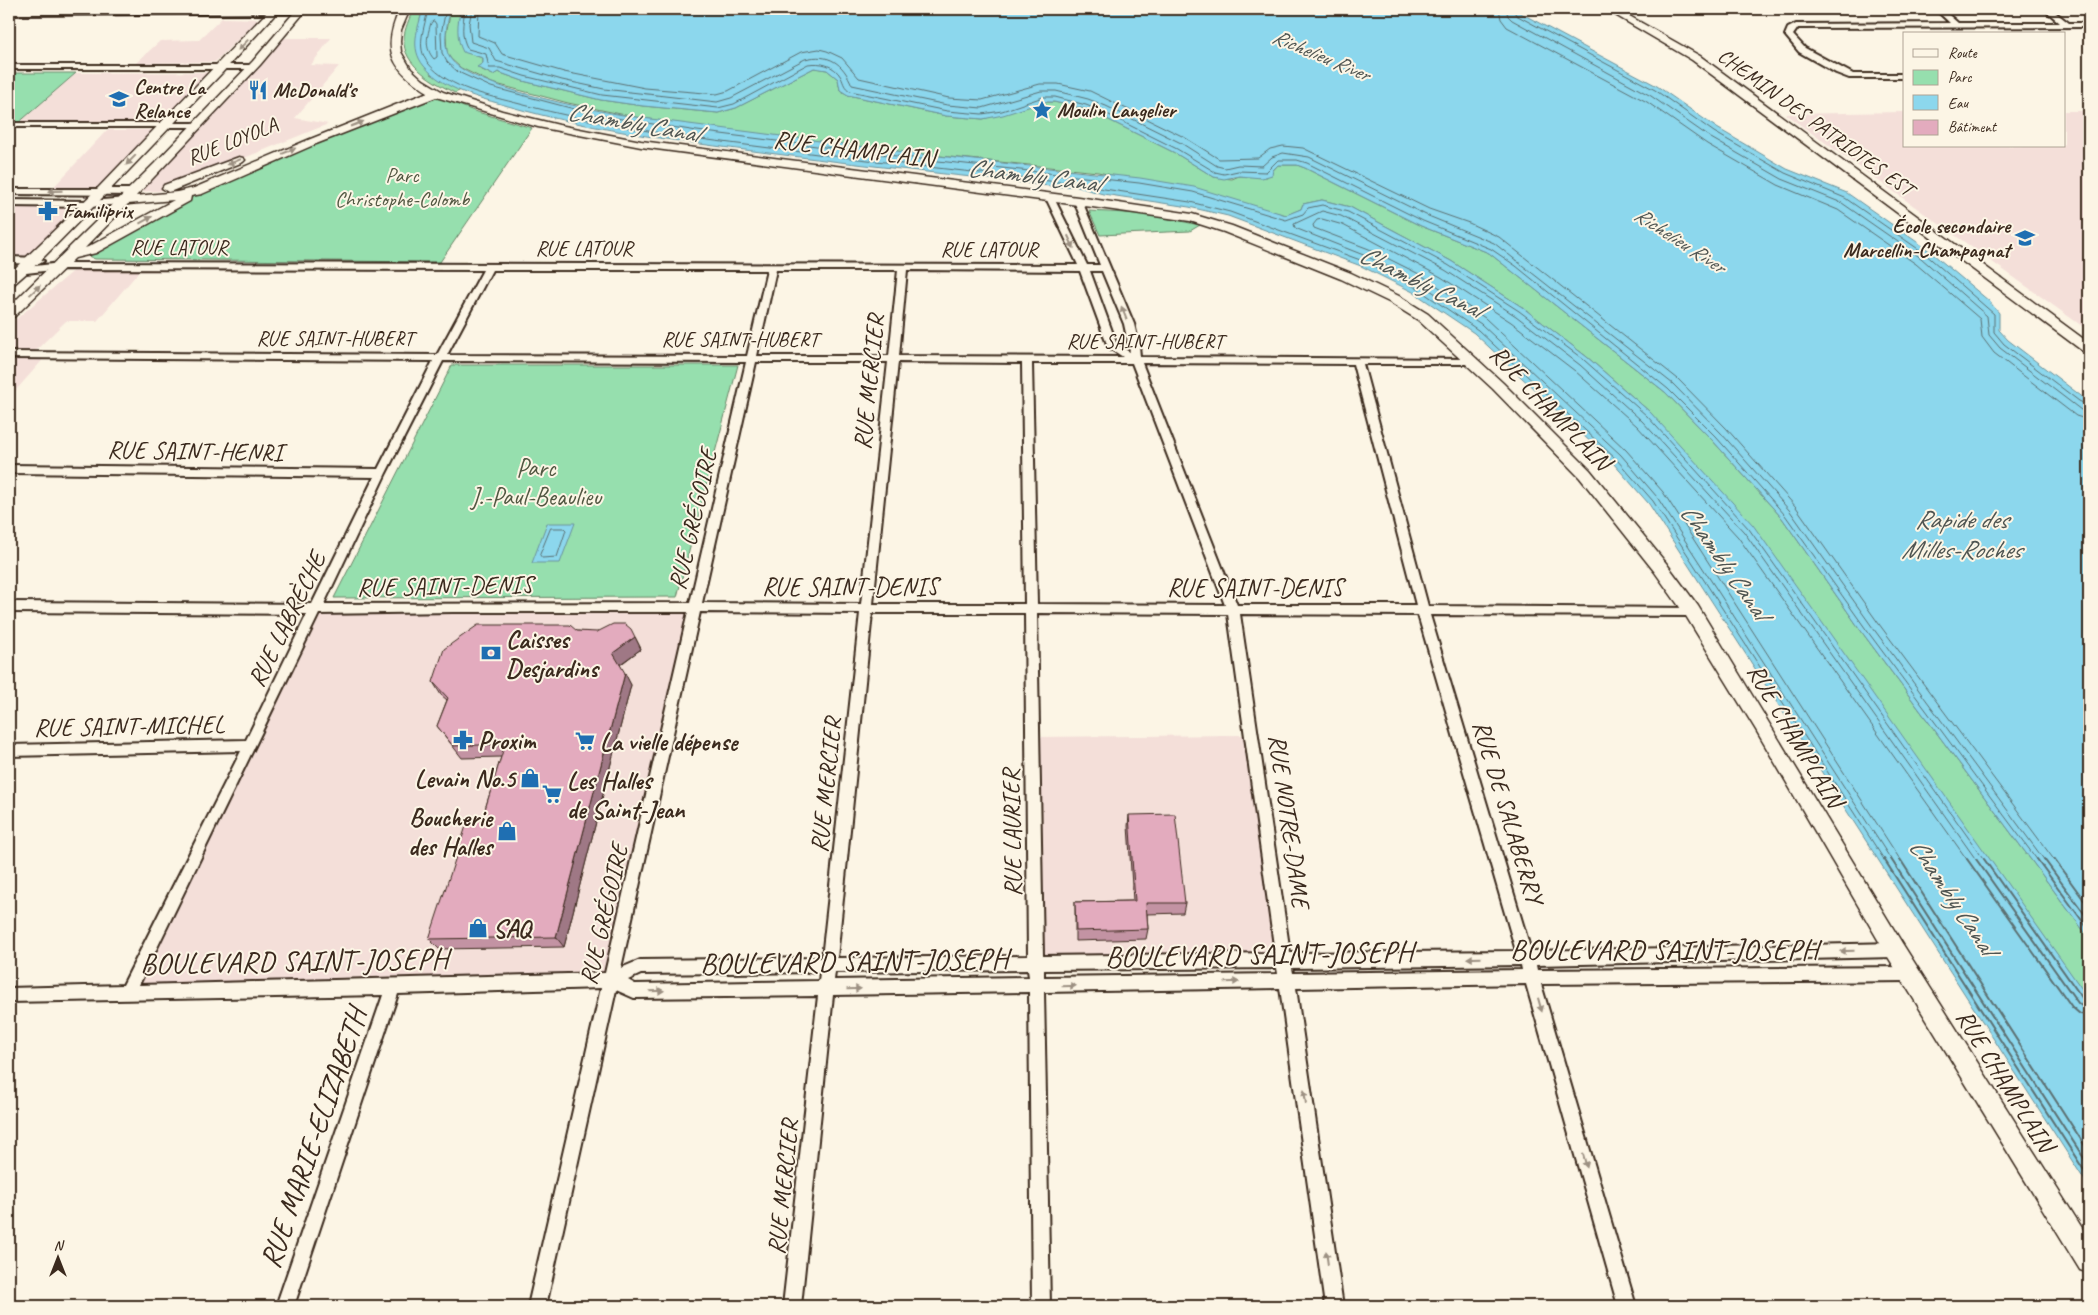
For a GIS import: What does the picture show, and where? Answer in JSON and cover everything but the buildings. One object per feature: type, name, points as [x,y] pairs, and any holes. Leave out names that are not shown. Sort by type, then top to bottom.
[{"type":"street","name":"RUE CHAMPLAIN","points":[[405,9],[395,37],[396,53],[407,70],[436,93],[498,114],[611,139],[774,163],[1078,201],[1192,218],[1228,228],[1346,276],[1394,299],[1423,317],[1472,361],[1585,474],[1660,567],[1692,612],[1762,725],[1895,950],[2089,1261]]},
{"type":"street","name":"CHEMIN DES PATRIOTES EST","points":[[1610,9],[1696,58],[2089,349]]},
{"type":"street","points":[[1938,9],[1957,26]]},
{"type":"street","points":[[2047,9],[2067,25]]},
{"type":"street","points":[[12,275],[33,260],[90,204],[272,13]]},
{"type":"street","points":[[9,14],[168,15],[298,13]]},
{"type":"street","points":[[9,314],[132,196],[249,70],[298,13]]},
{"type":"street","points":[[1903,76],[1852,76],[1839,71],[1802,50],[1789,35],[1796,26],[2089,25]]},
{"type":"street","points":[[9,67],[77,70]]},
{"type":"street","points":[[9,72],[249,70]]},
{"type":"street","name":"RUE LOYOLA","points":[[71,256],[92,250],[198,191],[307,138],[425,86]]},
{"type":"street","name":"RUE LOYOLA","points":[[132,196],[173,187],[436,93]]},
{"type":"street","points":[[9,125],[23,127],[196,128]]},
{"type":"street","points":[[9,130],[23,127]]},
{"type":"street","points":[[9,192],[102,191],[132,196]]},
{"type":"street","name":"RUE LOYOLA","points":[[132,196],[177,196],[198,191]]},
{"type":"street","points":[[9,203],[90,204],[132,196]]},
{"type":"street","points":[[1050,198],[1084,268],[1113,347],[1135,359]]},
{"type":"street","name":"RUE NOTRE-DAME","points":[[1078,201],[1107,268],[1136,345],[1135,359],[1233,610],[1289,980],[1334,1306]]},
{"type":"street","name":"RUE LATOUR","points":[[9,260],[33,260],[61,266]]},
{"type":"street","name":"RUE LATOUR","points":[[12,275],[61,266],[1107,268]]},
{"type":"street","name":"RUE LABRÈCHE","points":[[128,992],[250,746],[381,473],[489,267]]},
{"type":"street","name":"RUE GRÉGOIRE","points":[[537,1306],[772,268]]},
{"type":"street","name":"RUE MERCIER","points":[[792,1306],[903,268]]},
{"type":"street","name":"RUE SAINT-HUBERT","points":[[9,354],[440,358],[1472,361]]},
{"type":"street","name":"RUE LAURIER","points":[[1027,359],[1041,1306]]},
{"type":"street","name":"RUE DE SALABERRY","points":[[1357,360],[1423,610],[1627,1306]]},
{"type":"street","name":"RUE SAINT-HENRI","points":[[9,469],[381,473]]},
{"type":"street","name":"RUE SAINT-DENIS","points":[[9,607],[315,609],[453,607],[867,608],[1692,612]]},
{"type":"street","name":"RUE SAINT-MICHEL","points":[[9,750],[250,746]]},
{"type":"street","name":"BOULEVARD SAINT-JOSEPH","points":[[9,995],[393,987],[611,980],[640,967],[1526,958],[1895,950]]},
{"type":"street","name":"BOULEVARD SAINT-JOSEPH","points":[[611,980],[634,992],[826,990],[1289,980],[1911,974]]},
{"type":"street","name":"RUE MARIE-ELIZABETH","points":[[285,1306],[393,987]]},
{"type":"shaded area","points":[[222,18],[259,19],[215,62],[136,63],[160,41],[199,40]]},
{"type":"shaded area","points":[[277,38],[331,38],[311,65],[339,66],[295,118],[328,124],[173,187],[159,191],[136,192]]},
{"type":"shaded area","name":"Centre La Relance","points":[[217,72],[165,125],[16,125],[76,73]]},
{"type":"shaded area","name":"École secondaire Marcellin-Champagnat","points":[[2066,111],[2089,111],[2089,331],[1785,114],[1903,112],[1903,148],[2066,148]]},
{"type":"shaded area","points":[[107,130],[160,130],[102,191],[49,192]]},
{"type":"shaded area","points":[[14,203],[90,204],[33,260],[9,260],[9,208]]},
{"type":"shaded area","points":[[142,268],[97,321],[66,321],[32,354],[47,355],[9,398],[9,325],[76,269]]},
{"type":"shaded area","points":[[695,607],[611,980],[128,992],[315,609]]},
{"type":"shaded area","points":[[1242,735],[1252,737],[1285,960],[1036,963],[1033,737]]},
{"type":"green space","points":[[413,9],[423,9],[420,20],[431,74],[461,90],[455,93],[438,84],[421,72],[408,57],[404,35]]},
{"type":"green space","points":[[451,9],[461,9],[473,55],[483,58],[483,63],[478,68],[493,75],[498,72],[523,81],[601,100],[718,113],[736,108],[814,68],[827,70],[838,79],[840,90],[848,95],[946,116],[983,119],[1044,102],[1054,102],[1085,109],[1101,116],[1175,153],[1214,177],[1232,179],[1239,176],[1267,177],[1278,165],[1297,165],[1421,226],[1489,253],[1665,392],[1713,441],[1782,518],[1864,635],[2089,938],[2089,1000],[1933,781],[1650,412],[1587,357],[1522,307],[1451,261],[1350,207],[1322,200],[1303,204],[1301,209],[1287,215],[1098,172],[920,154],[698,126],[635,117],[568,103],[492,83],[461,68],[447,53],[446,34]]},
{"type":"green space","points":[[9,73],[76,73],[16,125],[9,125]]},
{"type":"green space","name":"Parc Christophe-Colomb","points":[[433,95],[474,111],[532,128],[440,262],[95,259],[88,256],[92,250],[196,195],[249,170]]},
{"type":"green space","points":[[1089,211],[1145,214],[1200,225],[1190,231],[1100,235]]},
{"type":"green space","name":"Parc J.-Paul-Beaulieu","points":[[452,365],[738,365],[677,597],[334,598]]},
{"type":"water","name":"Chambly Canal","points":[[423,9],[451,9],[447,27],[446,47],[450,58],[462,69],[507,88],[565,104],[635,117],[920,154],[1140,178],[1194,187],[1286,215],[1301,209],[1303,204],[1322,200],[1350,207],[1451,261],[1522,307],[1587,357],[1650,412],[1753,525],[2089,999],[2089,1187],[1649,504],[1613,463],[1474,333],[1413,292],[1361,266],[1228,216],[1189,207],[1103,194],[1074,186],[1058,187],[852,164],[645,136],[576,123],[486,100],[463,92],[442,81],[432,74],[419,59],[416,38]]},
{"type":"water","points":[[461,9],[1513,9],[1657,86],[1717,128],[1787,169],[1847,193],[1927,249],[1989,301],[1999,313],[1999,330],[2008,340],[2089,402],[2089,938],[1864,635],[1782,518],[1713,441],[1665,392],[1489,253],[1421,226],[1297,165],[1278,165],[1273,170],[1272,175],[1262,178],[1239,176],[1224,179],[1214,177],[1175,153],[1101,116],[1085,109],[1054,102],[1044,102],[1003,115],[983,119],[946,116],[848,95],[840,90],[838,79],[827,70],[814,68],[736,108],[718,113],[601,100],[523,81],[498,72],[493,75],[477,67],[483,63],[483,58],[463,52],[459,42],[458,30]]},
{"type":"water","points":[[547,523],[575,523],[560,563],[532,563]]},
{"type":"place","name":"McDonald's","points":[[258,90]]},
{"type":"place","name":"Centre La Relance","points":[[119,99]]},
{"type":"place","name":"Moulin Langelier","points":[[1042,110]]},
{"type":"place","name":"Familiprix","points":[[48,211]]},
{"type":"place","name":"École secondaire Marcellin-Champagnat","points":[[2025,238]]},
{"type":"place","name":"Caisses Desjardins","points":[[491,653]]},
{"type":"place","name":"Proxim","points":[[463,740]]},
{"type":"place","name":"La vielle dépense","points":[[585,741]]},
{"type":"place","name":"Levain No.5","points":[[530,778]]},
{"type":"place","name":"Les Halles de Saint-Jean","points":[[552,794]]},
{"type":"place","name":"Boucherie des Halles","points":[[507,831]]},
{"type":"place","name":"SAQ","points":[[478,928]]},
{"type":"water label","name":"Richelieu River","points":[[1321,55]]},
{"type":"water label","name":"Richelieu River","points":[[1680,240]]},
{"type":"water label","name":"Rapide des Milles-Roches","points":[[1961,534]]}]
